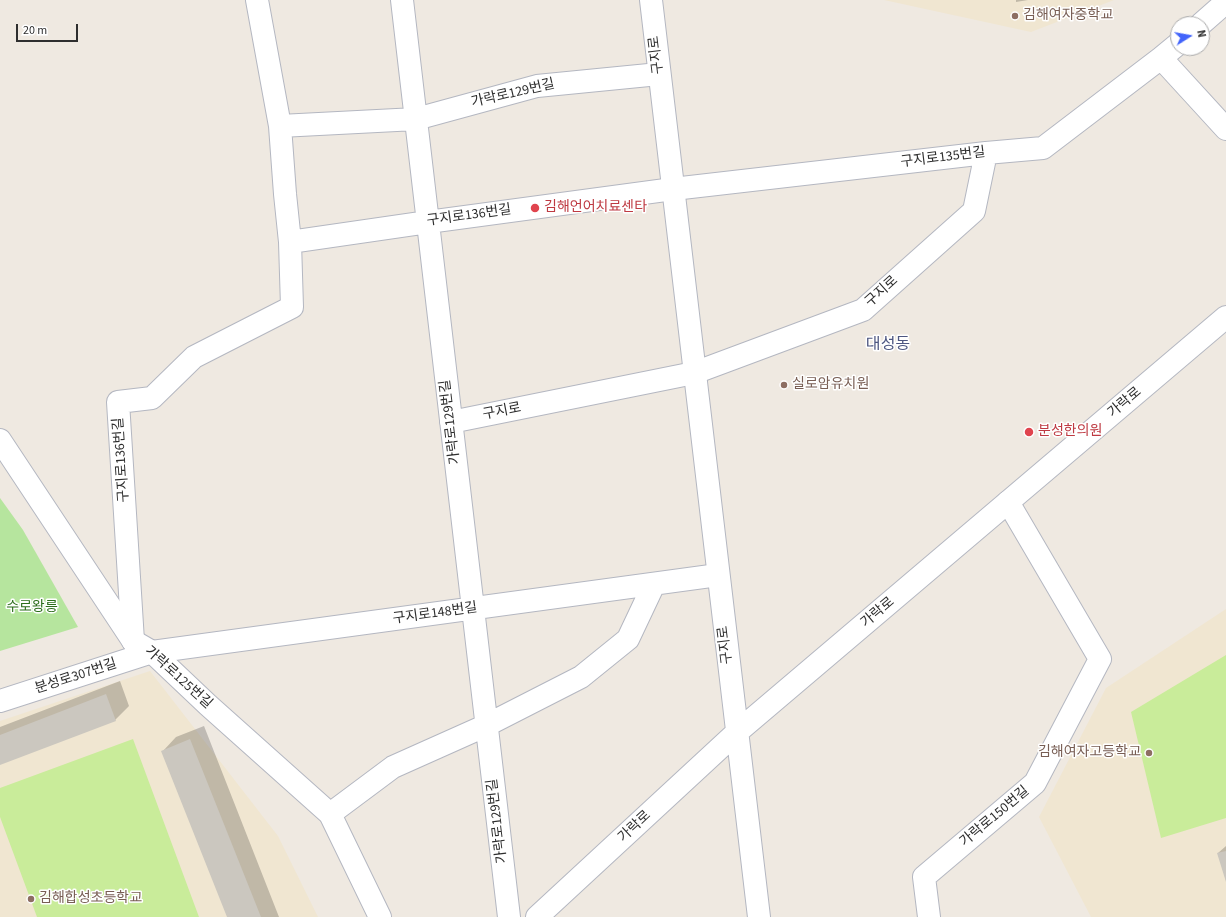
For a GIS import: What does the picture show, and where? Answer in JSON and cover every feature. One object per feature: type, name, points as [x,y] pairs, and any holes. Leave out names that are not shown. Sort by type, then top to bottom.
[{"type":"street","name":"구지로136번길","points":[[134,641],[118,402],[152,398],[194,357],[292,308],[290,242],[280,126],[257,0]]},
{"type":"street","name":"가락로129번길","points":[[402,0],[509,917]]},
{"type":"street","name":"구지로","points":[[651,0],[736,733],[759,917]]},
{"type":"street","points":[[1210,16],[1226,2]]},
{"type":"street","name":"구지로135번길","points":[[673,189],[986,153],[1043,148],[1170,51]]},
{"type":"street","points":[[1161,58],[1226,129]]},
{"type":"street","name":"가락로129번길","points":[[280,126],[416,119],[537,86],[659,74]]},
{"type":"street","name":"구지로","points":[[451,422],[694,373],[862,310],[974,211],[986,153]]},
{"type":"street","name":"구지로136번길","points":[[290,242],[673,189]]},
{"type":"street","name":"가락로","points":[[537,917],[736,733],[1226,317]]},
{"type":"street","name":"가락로125번길","points":[[0,440],[134,641],[152,652],[208,705],[330,814],[380,917]]},
{"type":"street","name":"가락로150번길","points":[[929,917],[924,877],[1035,783],[1100,659],[1008,502]]},
{"type":"street","name":"구지로148번길","points":[[152,652],[718,575]]},
{"type":"street","points":[[330,814],[394,767],[487,725],[581,677],[628,639],[654,584]]},
{"type":"street","name":"분성로307번길","points":[[0,701],[152,652]]},
{"type":"shaded area","name":"김해여자중학교","points":[[884,0],[1114,0],[1031,32]]},
{"type":"shaded area","name":"김해여자고등학교","points":[[1226,609],[1226,917],[1091,917],[1039,817],[1106,688]]},
{"type":"shaded area","name":"김해합성초등학교","points":[[150,671],[278,836],[318,917],[0,917],[0,721]]},
{"type":"green space","name":"수로왕릉","points":[[0,498],[23,530],[78,627],[0,651]]},
{"type":"green space","points":[[1226,655],[1226,818],[1161,838],[1131,712]]},
{"type":"green space","points":[[133,739],[199,917],[37,917],[0,817],[0,788]]},
{"type":"building","points":[[106,694],[116,721],[0,765],[0,735]]},
{"type":"building","points":[[190,739],[261,917],[227,917],[161,751]]},
{"type":"building","points":[[1226,851],[1226,882],[1217,853]]},
{"type":"place","name":"김해여자중학교","points":[[1015,16]]},
{"type":"place","name":"김해언어치료센타","points":[[535,208]]},
{"type":"place","name":"실로암유치원","points":[[784,385]]},
{"type":"place","name":"분성한의원","points":[[1029,432]]},
{"type":"place","name":"김해여자고등학교","points":[[1149,753]]},
{"type":"place","name":"김해합성초등학교","points":[[31,899]]},
{"type":"district","name":"대성동","points":[[888,345]]}]
